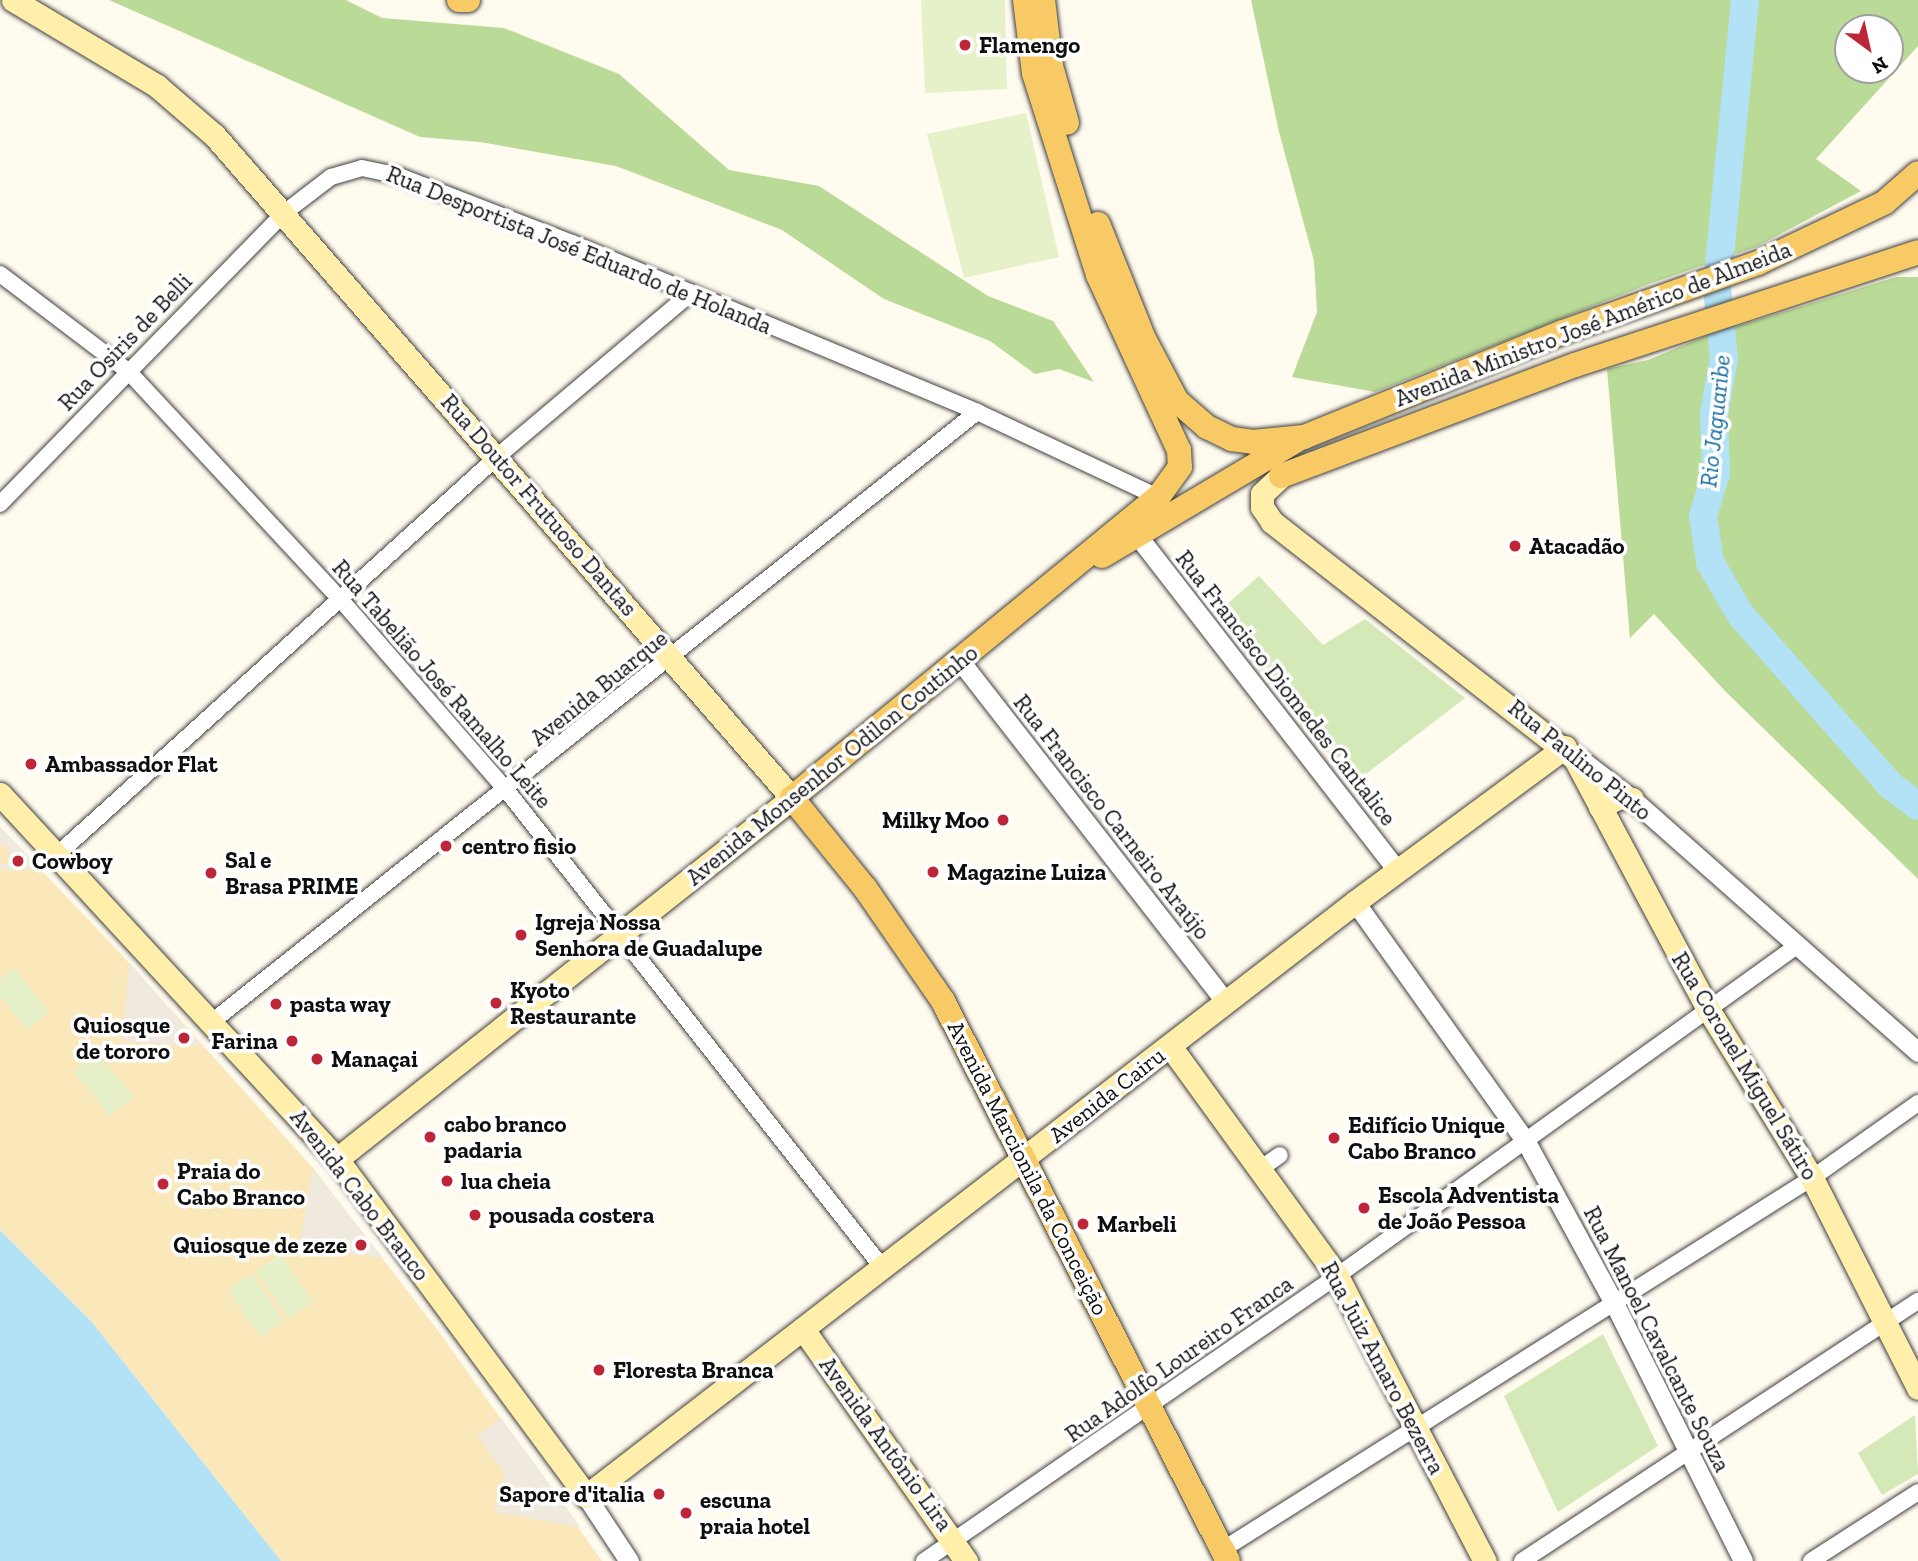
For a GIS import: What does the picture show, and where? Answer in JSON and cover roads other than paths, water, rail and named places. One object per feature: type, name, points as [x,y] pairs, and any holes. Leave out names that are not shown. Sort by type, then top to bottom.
[{"type":"main road","points":[[13,0],[166,93],[214,135],[284,213]]},
{"type":"main road","points":[[458,0],[468,0]]},
{"type":"main road","name":"Avenida Monsenhor Odilon Coutinho","points":[[337,1159],[961,662],[1158,497],[1176,477],[1179,450],[1098,275],[1034,73],[1025,0]]},
{"type":"main road","name":"Avenida Ministro José Américo de Almeida","points":[[1043,0],[1051,66],[1064,115],[1096,220],[1144,339],[1172,393],[1189,413],[1232,439],[1253,442],[1304,437],[1563,332],[1758,263],[1884,203],[1918,173]]},
{"type":"main road","points":[[1884,203],[1918,203]]},
{"type":"main road","name":"Rua Doutor Frutuoso Dantas","points":[[284,213],[498,456],[792,798]]},
{"type":"main road","name":"Avenida Ministro José Américo de Almeida","points":[[1281,476],[1575,365],[1914,255]]},
{"type":"main road","points":[[1041,593],[1304,437]]},
{"type":"main road","name":"Rua Paulino Pinto","points":[[1281,476],[1262,494],[1262,507],[1272,522],[1564,747]]},
{"type":"main road","name":"Rua Coronel Miguel Sátiro","points":[[1564,747],[1600,807],[1707,1009],[1812,1178],[1888,1322],[1918,1388]]},
{"type":"main road","name":"Avenida Cairu","points":[[586,1496],[1026,1159],[1355,902],[1564,747]]},
{"type":"main road","name":"Avenida Cabo Branco","points":[[0,794],[59,853],[337,1159],[586,1496]]},
{"type":"main road","points":[[1600,807],[1620,797],[1632,799]]},
{"type":"main road","name":"Avenida Marcionila da Conceição","points":[[792,798],[865,888],[943,1002],[1026,1159],[1225,1555]]},
{"type":"main road","name":"Rua Juiz Amaro Bezerra","points":[[1170,1046],[1338,1276],[1485,1561]]},
{"type":"main road","name":"Avenida Antônio Lira","points":[[803,1329],[961,1551]]},
{"type":"street","name":"Rua Desportista José Eduardo de Holanda","points":[[284,213],[331,177],[345,170],[376,170],[691,293],[977,412],[1158,497]]},
{"type":"street","name":"Rua Osiris de Belli","points":[[0,504],[284,213]]},
{"type":"street","name":"Rua Tabelião José Ramalho Leite","points":[[0,274],[128,371],[341,600],[507,791],[882,1267]]},
{"type":"street","points":[[59,853],[498,456],[691,293]]},
{"type":"street","name":"Avenida Buarque","points":[[213,1021],[507,791],[977,412]]},
{"type":"street","name":"Rua Francisco Diomedes Cantalice","points":[[1138,535],[1397,870]]},
{"type":"street","name":"Rua Francisco Carneiro Araújo","points":[[961,662],[1226,1003]]},
{"type":"street","name":"Rua Paulino Pinto","points":[[1564,747],[1632,799],[1918,1052]]},
{"type":"street","name":"Rua Manoel Cavalcante Souza","points":[[1355,902],[1525,1140],[1615,1305],[1743,1561]]},
{"type":"street","name":"Rua Adolfo Loureiro Franca","points":[[923,1561],[961,1551],[1149,1407],[1338,1276],[1798,945]]},
{"type":"street","points":[[1225,1555],[1417,1428],[1812,1178],[1918,1103]]},
{"type":"street","points":[[1260,1170],[1280,1155]]},
{"type":"street","points":[[1522,1561],[1918,1301]]},
{"type":"street","points":[[1811,1561],[1918,1492]]},
{"type":"street","name":"Avenida Cabo Branco","points":[[586,1496],[629,1561]]},
{"type":"water","points":[[0,1230],[91,1321],[281,1561],[0,1561]]},
{"type":"waterway","name":"Rio Jaguaribe","points":[[1745,0],[1717,288],[1724,359],[1714,414],[1716,473],[1703,516],[1710,562],[1740,614],[1890,785],[1918,806]]},
{"type":"place","name":"Flamengo","points":[[965,45]]},
{"type":"place","name":"Atacadão","points":[[1515,546]]},
{"type":"place","name":"Ambassador Flat","points":[[31,764]]},
{"type":"place","name":"Milky Moo","points":[[1003,820]]},
{"type":"place","name":"centro fisio","points":[[446,846]]},
{"type":"place","name":"Cowboy","points":[[18,861]]},
{"type":"place","name":"Magazine Luiza","points":[[933,872]]},
{"type":"place","name":"Sal e Brasa PRIME","points":[[211,873]]},
{"type":"place","name":"Igreja Nossa Senhora de Guadalupe","points":[[521,935]]},
{"type":"place","name":"Kyoto Restaurante","points":[[496,1003]]},
{"type":"place","name":"pasta way","points":[[276,1004]]},
{"type":"place","name":"Quiosque de tororo","points":[[184,1038]]},
{"type":"place","name":"Farina","points":[[292,1041]]},
{"type":"place","name":"Manaçai","points":[[317,1059]]},
{"type":"place","name":"cabo branco padaria","points":[[430,1137]]},
{"type":"place","name":"Edifício Unique Cabo Branco","points":[[1334,1138]]},
{"type":"place","name":"lua cheia","points":[[447,1181]]},
{"type":"place","name":"Praia do Cabo Branco","points":[[163,1184]]},
{"type":"place","name":"Escola Adventista de João Pessoa","points":[[1364,1208]]},
{"type":"place","name":"pousada costera","points":[[475,1215]]},
{"type":"place","name":"Marbeli","points":[[1083,1224]]},
{"type":"place","name":"Quiosque de zeze","points":[[361,1245]]},
{"type":"place","name":"Floresta Branca","points":[[599,1370]]},
{"type":"place","name":"Sapore d'italia","points":[[659,1494]]},
{"type":"place","name":"escuna praia hotel","points":[[686,1513]]}]
